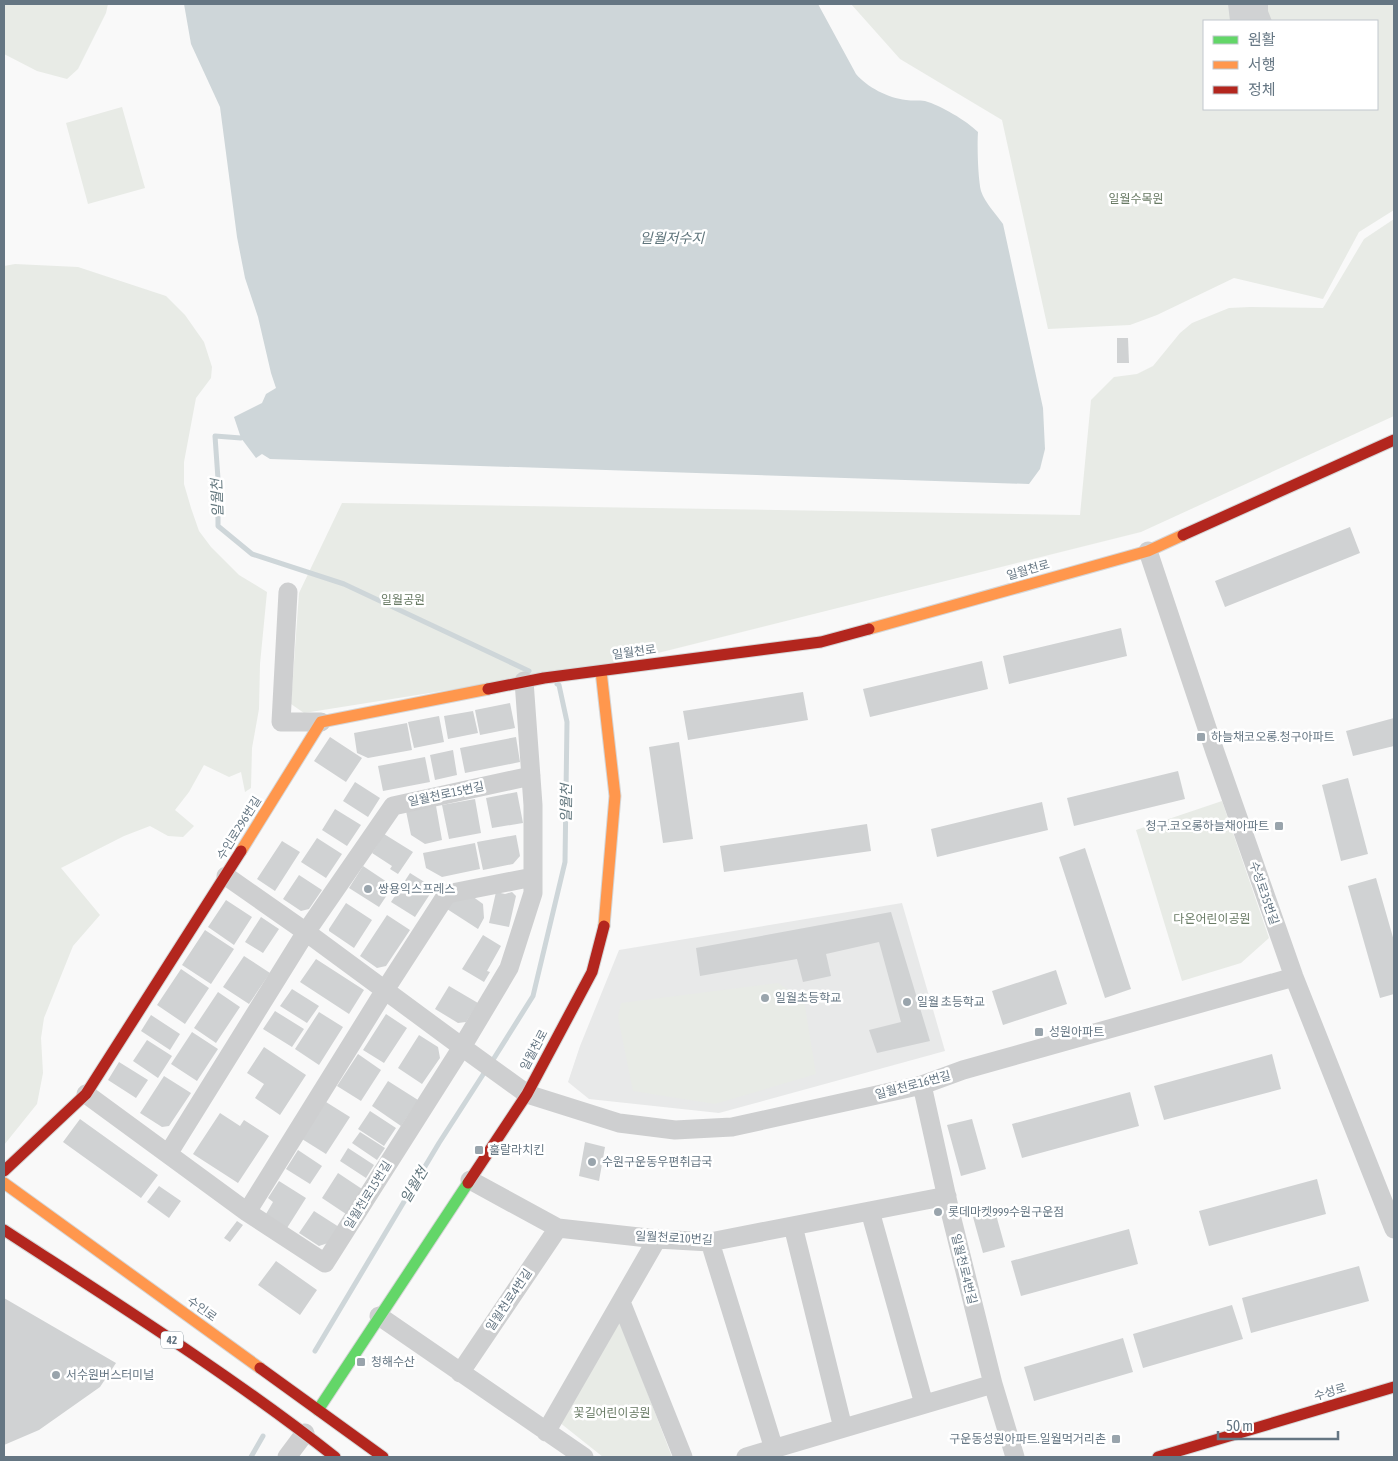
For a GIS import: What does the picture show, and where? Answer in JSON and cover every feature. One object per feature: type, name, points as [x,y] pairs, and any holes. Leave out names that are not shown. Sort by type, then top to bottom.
[{"type":"street","name":"일월천로","points":[[318,1410],[527,1094],[592,972],[605,922],[615,796],[601,671],[821,642],[1148,551],[1394,440]]},
{"type":"street","name":"수성로35번길","points":[[1148,551],[1294,977],[1394,1229]]},
{"type":"street","points":[[288,592],[281,722],[321,722],[544,678],[601,671]]},
{"type":"street","name":"일월천로15번길","points":[[86,1094],[247,1212],[325,1263],[462,1047],[509,968],[533,893],[533,805],[524,682]]},
{"type":"street","name":"수인로296번길","points":[[4,1171],[86,1094],[226,876],[321,722]]},
{"type":"street","name":"일월천로15번길","points":[[168,1154],[306,932],[393,806],[531,776]]},
{"type":"street","points":[[226,876],[306,932],[462,1047],[480,1058],[527,1094]]},
{"type":"street","points":[[247,1212],[384,990],[447,894],[533,877]]},
{"type":"street","name":"일월천로16번길","points":[[527,1094],[619,1122],[675,1130],[732,1127],[922,1084],[963,1070],[1294,977]]},
{"type":"street","name":"일월천로4번길","points":[[922,1084],[993,1384],[1015,1457]]},
{"type":"street","name":"일월천로10번길","points":[[470,1180],[558,1228],[657,1239],[710,1242],[947,1196]]},
{"type":"street","name":"수인로","points":[[4,1183],[383,1457]]},
{"type":"street","points":[[870,1211],[924,1404]]},
{"type":"street","points":[[793,1226],[843,1428]]},
{"type":"street","name":"일월천로4번길","points":[[460,1373],[558,1228]]},
{"type":"street","name":"42","points":[[4,1230],[210,1365],[335,1457]]},
{"type":"street","points":[[546,1432],[657,1239]]},
{"type":"street","points":[[710,1242],[774,1449]]},
{"type":"street","points":[[621,1302],[682,1457]]},
{"type":"street","points":[[379,1316],[584,1457]]},
{"type":"street","points":[[746,1457],[993,1384]]},
{"type":"street","name":"수성로","points":[[1158,1457],[1394,1388]]},
{"type":"street","points":[[287,1457],[305,1434]]},
{"type":"shaded area","name":"일월초등학교","points":[[902,903],[945,1051],[719,1113],[589,1099],[568,1082],[580,1046],[619,950]]},
{"type":"green space","points":[[4,4],[108,4],[106,13],[78,69],[67,79],[37,71],[4,54]]},
{"type":"green space","name":"일월수목원","points":[[851,4],[1394,4],[1394,210],[1359,232],[1323,299],[1234,278],[1157,315],[1130,325],[1048,329],[1002,120],[900,59]]},
{"type":"green space","points":[[122,107],[145,188],[88,204],[66,123]]},
{"type":"green space","name":"일월공원","points":[[1394,219],[1394,416],[1141,532],[618,663],[304,713],[291,704],[299,593],[342,503],[1080,515],[1091,400],[1114,377],[1137,374],[1153,366],[1180,333],[1192,323],[1229,308],[1323,308],[1364,239]]},
{"type":"green space","points":[[15,264],[78,267],[166,296],[185,315],[204,342],[212,367],[211,378],[196,398],[184,462],[184,484],[191,508],[199,531],[211,547],[239,575],[267,592],[260,664],[259,709],[252,748],[251,788],[245,792],[241,772],[229,777],[204,765],[189,792],[175,810],[194,826],[183,837],[168,836],[150,826],[124,836],[61,868],[100,915],[73,946],[44,1018],[41,1038],[43,1073],[37,1104],[4,1145],[4,266]]},
{"type":"green space","name":"다온어린이공원","points":[[1222,801],[1269,938],[1241,963],[1182,981],[1136,830]]},
{"type":"green space","points":[[778,983],[804,1000],[816,1074],[715,1104],[633,1091],[618,1017],[621,1003]]},
{"type":"green space","name":"꽃길어린이공원","points":[[620,1321],[672,1457],[603,1457],[559,1422]]},
{"type":"water","name":"일월저수지","points":[[184,4],[818,4],[856,74],[866,83],[892,97],[925,101],[938,106],[960,118],[978,132],[978,162],[981,191],[1003,224],[1043,408],[1045,449],[1040,469],[1029,484],[270,459],[262,454],[256,458],[241,438],[234,417],[262,403],[266,394],[276,388],[258,317],[245,278],[237,237],[220,107],[191,44]]},
{"type":"building","points":[[1228,4],[1268,4],[1268,11],[1272,20],[1230,20]]},
{"type":"building","points":[[1117,338],[1128,338],[1129,363],[1117,363]]},
{"type":"building","points":[[1350,527],[1360,553],[1225,607],[1215,581]]},
{"type":"building","points":[[1121,628],[1127,656],[1009,684],[1003,656]]},
{"type":"building","points":[[982,661],[988,689],[870,717],[863,689]]},
{"type":"building","points":[[803,692],[808,720],[688,740],[683,711]]},
{"type":"building","points":[[510,703],[515,728],[480,735],[475,710]]},
{"type":"building","points":[[473,711],[478,733],[448,739],[444,716]]},
{"type":"building","points":[[439,716],[444,742],[414,748],[408,722]]},
{"type":"building","points":[[1394,718],[1394,746],[1353,756],[1346,731]]},
{"type":"building","points":[[407,723],[412,750],[368,758],[357,753],[354,733]]},
{"type":"building","points":[[330,737],[362,758],[346,782],[314,761]]},
{"type":"building","points":[[516,737],[520,762],[465,773],[460,748]]},
{"type":"building","points":[[679,742],[693,839],[663,843],[649,747]]},
{"type":"building","points":[[453,750],[457,775],[435,780],[430,755]]},
{"type":"building","points":[[425,757],[430,782],[383,791],[378,766]]},
{"type":"building","points":[[1178,771],[1185,799],[1074,826],[1067,798]]},
{"type":"building","points":[[1348,778],[1368,854],[1341,861],[1322,785]]},
{"type":"building","points":[[355,782],[380,798],[368,817],[343,801]]},
{"type":"building","points":[[517,792],[523,823],[492,828],[486,798]]},
{"type":"building","points":[[475,799],[481,833],[449,839],[442,805]]},
{"type":"building","points":[[1042,802],[1048,830],[937,857],[931,829]]},
{"type":"building","points":[[436,806],[442,840],[425,844],[411,835],[406,811]]},
{"type":"building","points":[[335,809],[361,825],[347,846],[322,830]]},
{"type":"building","points":[[867,824],[871,851],[724,872],[720,846]]},
{"type":"building","points":[[384,834],[413,852],[398,874],[390,869],[392,866],[372,853]]},
{"type":"building","points":[[516,835],[520,856],[513,864],[483,870],[477,842]]},
{"type":"building","points":[[317,838],[342,854],[326,878],[301,862]]},
{"type":"building","points":[[282,841],[300,852],[275,891],[257,879]]},
{"type":"building","points":[[475,843],[480,869],[442,877],[426,868],[423,853]]},
{"type":"building","points":[[1085,848],[1131,989],[1105,998],[1059,857]]},
{"type":"building","points":[[363,866],[393,886],[379,907],[349,888]]},
{"type":"building","points":[[410,873],[434,888],[415,917],[391,902]]},
{"type":"building","points":[[299,875],[322,890],[309,909],[301,911],[283,899]]},
{"type":"building","points":[[1376,878],[1394,941],[1394,994],[1380,998],[1348,886]]},
{"type":"building","points":[[496,892],[505,894],[512,892],[516,896],[509,927],[489,923]]},
{"type":"building","points":[[472,896],[483,904],[484,918],[478,929],[447,909],[451,902]]},
{"type":"building","points":[[226,900],[252,917],[234,945],[208,927]]},
{"type":"building","points":[[346,903],[372,920],[354,948],[329,931]]},
{"type":"building","name":"일월 초등학교","points":[[891,912],[930,1041],[877,1053],[869,1030],[901,1022],[879,942],[826,954],[831,976],[803,982],[797,959],[700,976],[696,948]]},
{"type":"building","points":[[387,915],[410,930],[386,966],[377,968],[360,956]]},
{"type":"building","points":[[261,917],[279,929],[263,953],[245,942]]},
{"type":"building","points":[[205,930],[234,949],[211,984],[182,965]]},
{"type":"building","points":[[483,935],[501,946],[487,971],[490,972],[484,982],[462,969]]},
{"type":"building","points":[[244,956],[270,973],[249,1004],[223,987]]},
{"type":"building","points":[[316,959],[364,990],[349,1014],[300,982]]},
{"type":"building","points":[[181,969],[209,988],[185,1024],[157,1005]]},
{"type":"building","points":[[1056,970],[1067,1004],[1003,1025],[992,991]]},
{"type":"building","points":[[449,986],[478,1003],[466,1022],[458,1023],[435,1009]]},
{"type":"building","points":[[292,989],[319,1006],[307,1023],[280,1006]]},
{"type":"building","points":[[218,992],[240,1007],[216,1043],[194,1028]]},
{"type":"building","points":[[275,1011],[304,1029],[292,1047],[263,1029]]},
{"type":"building","points":[[319,1012],[343,1027],[319,1065],[295,1049]]},
{"type":"building","points":[[386,1014],[407,1028],[384,1063],[363,1050]]},
{"type":"building","points":[[151,1015],[180,1034],[170,1050],[141,1031]]},
{"type":"building","points":[[192,1032],[218,1049],[197,1081],[171,1064]]},
{"type":"building","points":[[419,1035],[438,1047],[440,1058],[422,1084],[398,1068]]},
{"type":"building","points":[[147,1040],[172,1056],[158,1078],[133,1061]]},
{"type":"building","points":[[264,1047],[306,1075],[280,1115],[255,1098],[264,1084],[247,1073]]},
{"type":"building","points":[[358,1054],[381,1070],[361,1101],[337,1086]]},
{"type":"building","points":[[1272,1054],[1281,1089],[1164,1120],[1154,1086]]},
{"type":"building","points":[[119,1062],[148,1080],[136,1098],[108,1080]]},
{"type":"building","points":[[164,1076],[191,1093],[169,1126],[162,1127],[140,1113]]},
{"type":"building","points":[[388,1081],[418,1100],[401,1126],[372,1106]]},
{"type":"building","points":[[1130,1092],[1139,1126],[1022,1158],[1012,1124]]},
{"type":"building","points":[[326,1102],[350,1117],[326,1154],[302,1139]]},
{"type":"building","points":[[370,1111],[396,1128],[384,1146],[358,1129]]},
{"type":"building","points":[[220,1113],[240,1126],[244,1120],[269,1136],[238,1183],[193,1154]]},
{"type":"building","points":[[80,1119],[158,1175],[141,1198],[63,1142]]},
{"type":"building","points":[[972,1119],[986,1169],[961,1176],[947,1125]]},
{"type":"building","points":[[360,1132],[385,1148],[377,1160],[352,1143]]},
{"type":"building","name":"수원구운동우편취급국","points":[[585,1142],[605,1147],[599,1181],[579,1176]]},
{"type":"building","points":[[348,1148],[374,1165],[366,1178],[340,1161]]},
{"type":"building","points":[[298,1150],[322,1166],[310,1184],[286,1169]]},
{"type":"building","points":[[338,1173],[362,1189],[346,1214],[322,1198]]},
{"type":"building","points":[[1317,1179],[1326,1214],[1209,1246],[1199,1211]]},
{"type":"building","points":[[279,1181],[306,1198],[287,1228],[266,1214],[273,1202],[268,1198]]},
{"type":"building","points":[[159,1186],[181,1201],[169,1218],[147,1202]]},
{"type":"building","points":[[314,1211],[339,1227],[328,1243],[319,1246],[299,1233]]},
{"type":"building","points":[[995,1211],[1005,1247],[983,1253],[973,1217]]},
{"type":"building","points":[[237,1221],[243,1225],[230,1242],[224,1238]]},
{"type":"building","points":[[1129,1229],[1138,1264],[1021,1296],[1011,1261]]},
{"type":"building","points":[[276,1261],[317,1290],[300,1315],[258,1285]]},
{"type":"building","points":[[1359,1266],[1369,1301],[1251,1333],[1242,1298]]},
{"type":"building","name":"서수원버스터미널","points":[[4,1298],[116,1363],[100,1387],[39,1430],[4,1445]]},
{"type":"building","points":[[1232,1305],[1243,1339],[1143,1368],[1133,1334]]},
{"type":"building","points":[[1123,1338],[1133,1372],[1034,1401],[1024,1367]]},
{"type":"waterway","name":"일월천","points":[[241,438],[215,436],[218,479],[218,526],[252,554],[344,584],[529,671]]},
{"type":"waterway","name":"일월천","points":[[491,1063],[533,996],[565,862],[567,722],[559,685],[557,684]]},
{"type":"waterway","name":"일월천","points":[[315,1351],[439,1143],[486,1070]]},
{"type":"waterway","name":"일월천","points":[[251,1457],[263,1436]]},
{"type":"traffic: fast","points":[[318,1410],[468,1183]]},
{"type":"traffic: slow","points":[[869,629],[1148,551],[1183,535]]},
{"type":"traffic: slow","points":[[601,671],[615,796],[604,926]]},
{"type":"traffic: slow","points":[[241,851],[321,722],[488,689]]},
{"type":"traffic: slow","points":[[4,1183],[260,1368]]},
{"type":"traffic: jam","points":[[1183,535],[1394,440]]},
{"type":"traffic: jam","points":[[488,689],[544,678],[821,642],[869,629]]},
{"type":"traffic: jam","points":[[4,1171],[86,1094],[241,851]]},
{"type":"traffic: jam","points":[[468,1183],[527,1094],[592,972],[604,926]]},
{"type":"traffic: jam","points":[[4,1230],[213,1368],[335,1457]]},
{"type":"traffic: jam","points":[[260,1368],[383,1457]]},
{"type":"traffic: jam","points":[[1158,1457],[1394,1387]]},
{"type":"place","name":"하늘채코오롱.청구아파트","points":[[1201,737]]},
{"type":"place","name":"청구.코오롱하늘채아파트","points":[[1279,826]]},
{"type":"place","name":"쌍용익스프레스","points":[[368,889]]},
{"type":"place","name":"일월초등학교","points":[[765,998]]},
{"type":"place","name":"일월 초등학교","points":[[907,1002]]},
{"type":"place","name":"성원아파트","points":[[1039,1032]]},
{"type":"place","name":"훌랄라치킨","points":[[479,1150]]},
{"type":"place","name":"수원구운동우편취급국","points":[[592,1162]]},
{"type":"place","name":"롯데마켓999수원구운점","points":[[938,1212]]},
{"type":"place","name":"청해수산","points":[[361,1362]]},
{"type":"place","name":"서수원버스터미널","points":[[56,1375]]},
{"type":"place","name":"구운동성원아파트.일월먹거리촌","points":[[1116,1439]]}]
